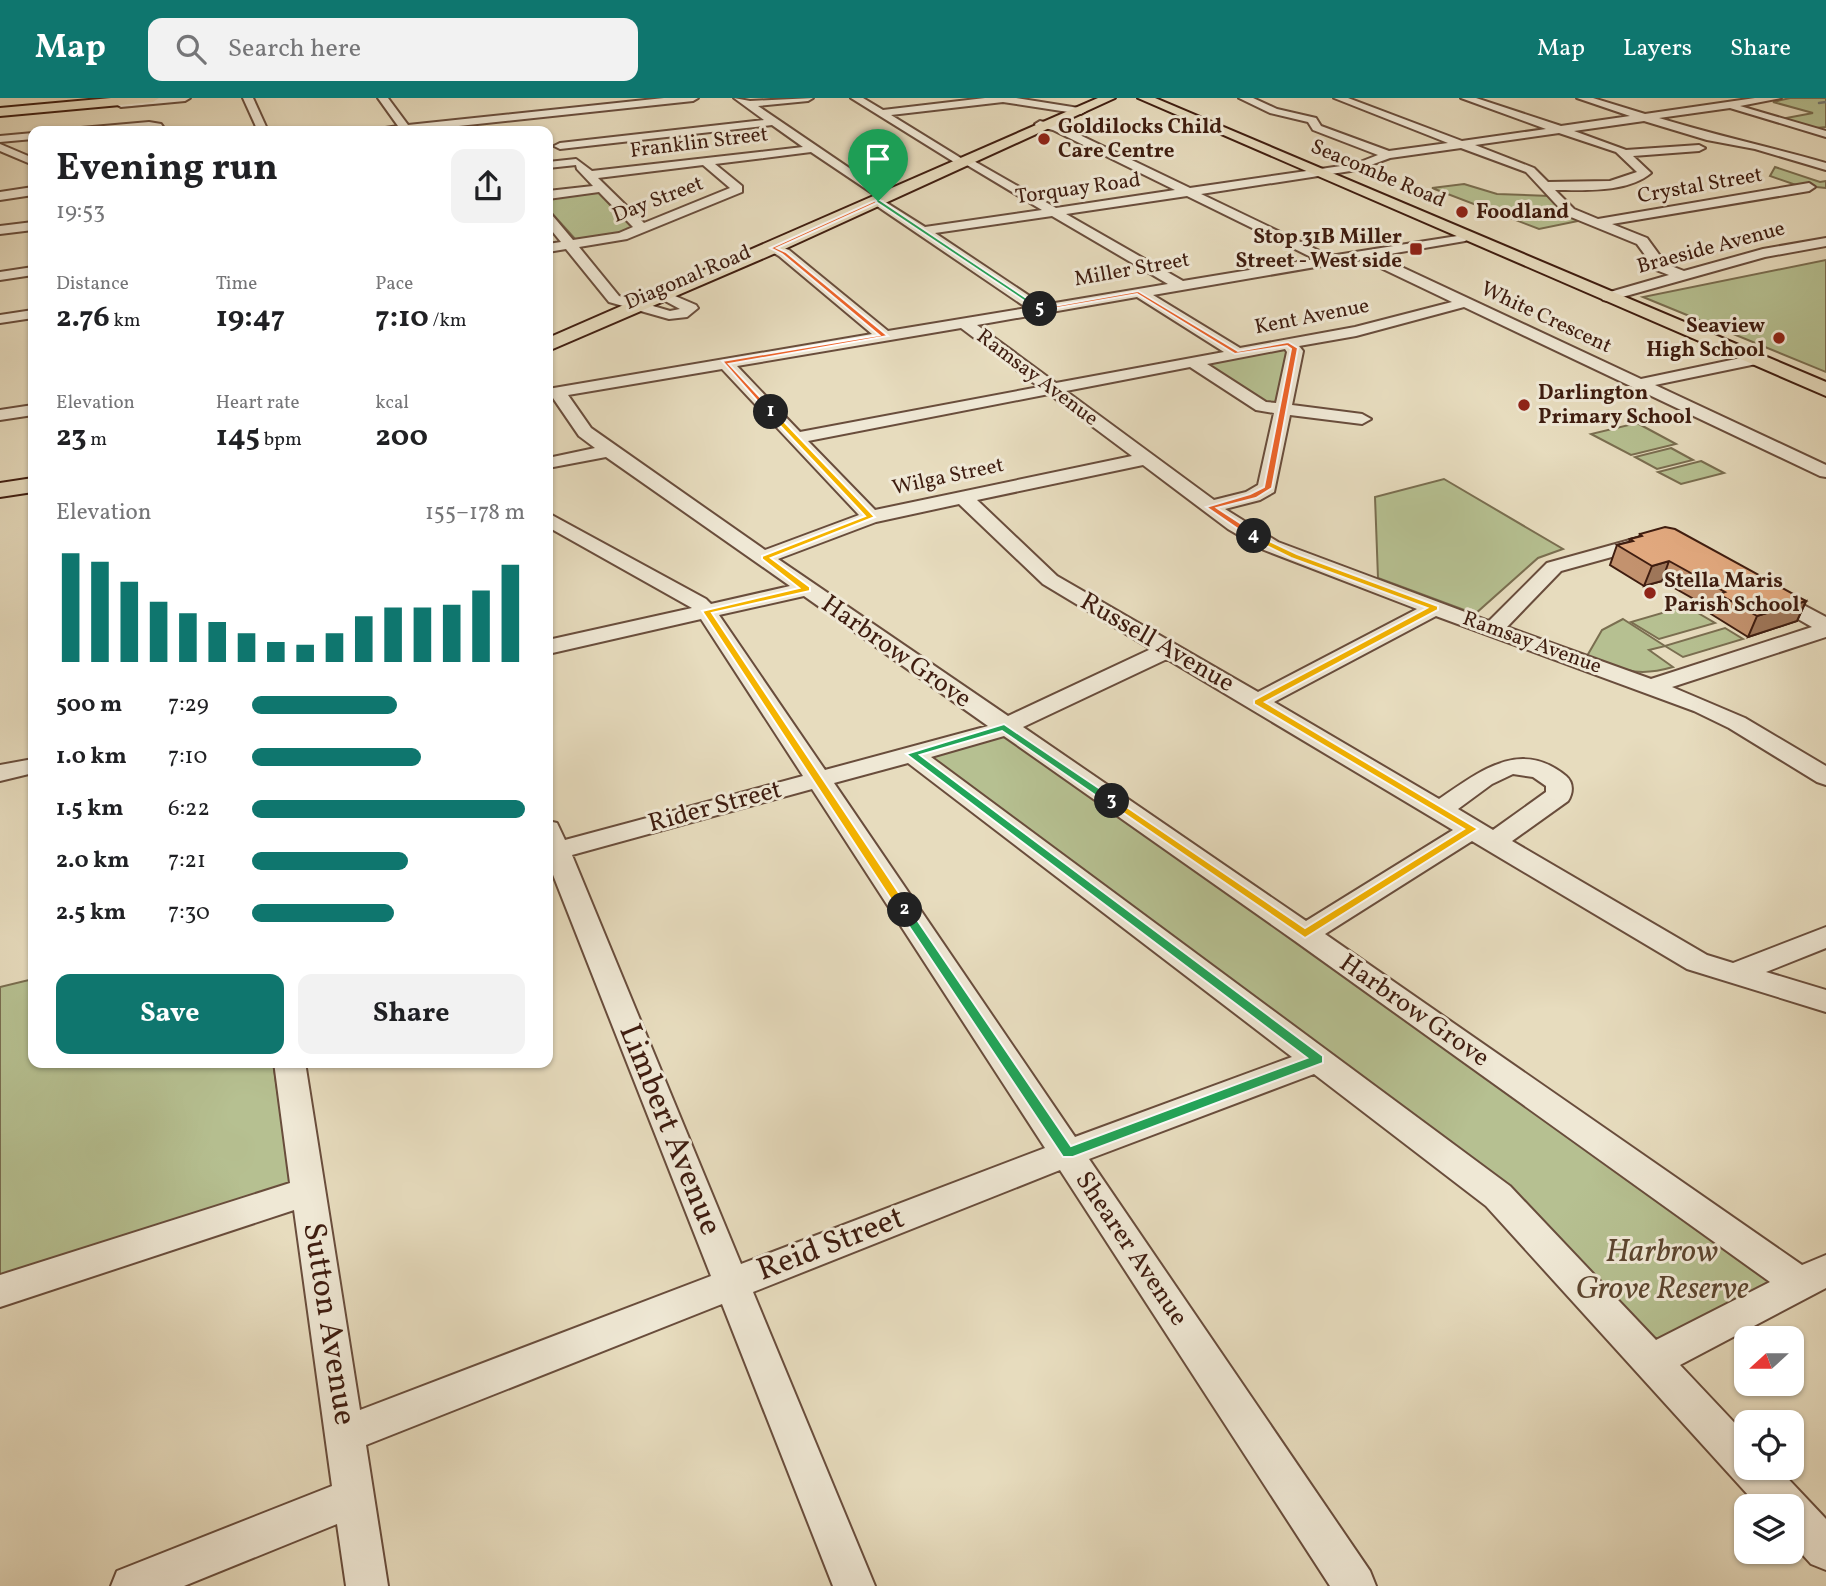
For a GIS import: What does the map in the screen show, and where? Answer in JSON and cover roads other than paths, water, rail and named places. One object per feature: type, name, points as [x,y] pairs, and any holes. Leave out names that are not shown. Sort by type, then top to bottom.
[{"type":"main road","points":[[0,116],[70,102],[113,98]]},
{"type":"main road","points":[[0,116],[153,98]]},
{"type":"main road","name":"Diagonal Road","points":[[1077,110],[1096,98]]},
{"type":"main road","name":"Diagonal Road","points":[[553,343],[1108,98]]},
{"type":"main road","name":"Seacombe Road","points":[[1144,98],[1826,390]]},
{"type":"main road","points":[[70,102],[67,104],[87,104]]},
{"type":"main road","name":"Diagonal Road","points":[[553,335],[663,296],[767,247]]},
{"type":"main road","points":[[0,483],[28,478]]},
{"type":"main road","points":[[0,490],[28,486]]},
{"type":"street","points":[[0,116],[185,98]]},
{"type":"street","points":[[248,98],[261,126]]},
{"type":"street","points":[[383,98],[403,126]]},
{"type":"street","points":[[453,126],[534,119],[625,101],[693,98]]},
{"type":"street","points":[[744,101],[808,98]]},
{"type":"street","points":[[856,98],[1180,285]]},
{"type":"street","points":[[1244,98],[1274,111],[1312,120],[1317,128],[1388,155]]},
{"type":"street","points":[[1339,98],[1530,170],[1570,212],[1642,241],[1661,267],[1681,275]]},
{"type":"street","points":[[1466,98],[1625,153],[1699,148]]},
{"type":"street","points":[[1582,98],[1711,138],[1757,146],[1826,167]]},
{"type":"street","points":[[1700,98],[1826,134]]},
{"type":"street","name":"Torquay Road","points":[[925,230],[1319,173],[1363,166],[1388,155],[1776,98]]},
{"type":"street","points":[[882,113],[1003,99],[1077,110]]},
{"type":"street","points":[[516,101],[534,119]]},
{"type":"street","points":[[744,101],[1038,309]]},
{"type":"street","points":[[642,228],[557,143],[774,122]]},
{"type":"street","points":[[1044,125],[1328,260]]},
{"type":"street","points":[[138,126],[158,126]]},
{"type":"street","points":[[0,139],[28,136]]},
{"type":"street","points":[[0,147],[28,160]]},
{"type":"street","name":"Franklin Street","points":[[590,176],[812,149]]},
{"type":"street","points":[[1550,191],[1594,185],[1645,173],[1625,153]]},
{"type":"street","points":[[11,164],[28,162]]},
{"type":"street","points":[[553,164],[576,162]]},
{"type":"street","name":"Day Street","points":[[553,247],[610,240],[738,189],[706,162]]},
{"type":"street","name":"Crystal Street","points":[[1597,223],[1804,187],[1768,178]]},
{"type":"street","points":[[553,194],[602,188]]},
{"type":"street","points":[[0,196],[28,192]]},
{"type":"street","points":[[553,224],[614,299],[634,305]]},
{"type":"street","points":[[0,230],[28,227]]},
{"type":"street","name":"Miller Street","points":[[553,392],[1465,237]]},
{"type":"street","name":"Braeside Avenue","points":[[1608,297],[1763,253],[1826,242]]},
{"type":"street","points":[[767,247],[784,253],[884,336]]},
{"type":"street","name":"White Crescent","points":[[1363,254],[1826,472]]},
{"type":"street","points":[[0,276],[28,272]]},
{"type":"street","points":[[1138,292],[1237,353]]},
{"type":"street","name":"Diagonal Road","points":[[634,305],[669,315],[682,314],[691,309],[663,296]]},
{"type":"street","name":"Kent Avenue","points":[[795,438],[1356,331],[1464,303]]},
{"type":"street","points":[[0,319],[28,315]]},
{"type":"street","name":"Ramsay Avenue","points":[[963,322],[1235,525],[1294,556],[1653,687],[1737,723],[1826,777]]},
{"type":"street","points":[[857,340],[877,358]]},
{"type":"street","points":[[1210,507],[1253,496],[1268,488],[1295,351],[1288,344]]},
{"type":"street","points":[[1639,384],[1755,360]]},
{"type":"street","points":[[1192,362],[1257,404],[1283,411],[1362,419]]},
{"type":"street","points":[[724,363],[871,517]]},
{"type":"street","name":"Harbrow Grove","points":[[553,394],[585,432],[609,452],[765,557],[806,589],[1305,934],[1813,1276]]},
{"type":"street","points":[[0,415],[28,411]]},
{"type":"street","points":[[553,462],[609,452]]},
{"type":"street","name":"Wilga Street","points":[[765,557],[871,517],[1146,459]]},
{"type":"street","name":"Russell Avenue","points":[[963,497],[1050,580],[1698,962],[1826,1001]]},
{"type":"street","name":"Shearer Avenue","points":[[553,526],[699,603],[706,611],[1355,1586]]},
{"type":"street","points":[[1493,629],[1553,567],[1665,538]]},
{"type":"street","points":[[1756,587],[1826,628]]},
{"type":"street","points":[[553,646],[806,589]]},
{"type":"street","points":[[1257,702],[1435,608]]},
{"type":"street","points":[[1653,687],[1826,628]]},
{"type":"street","name":"Rider Street","points":[[553,844],[817,779],[1004,727],[1167,650]]},
{"type":"street","points":[[912,754],[1498,1196],[1734,1451]]},
{"type":"street","points":[[1305,934],[1559,795],[1559,783],[1543,770],[1523,764],[1506,767],[1440,810]]},
{"type":"street","points":[[0,773],[28,767]]},
{"type":"street","name":"Limbert Avenue","points":[[553,849],[854,1586]]},
{"type":"street","points":[[1736,973],[1819,948]]},
{"type":"street","name":"Reid Street","points":[[345,1434],[1068,1153],[1318,1060]]},
{"type":"street","name":"Sutton Avenue","points":[[290,1068],[368,1586]]},
{"type":"street","points":[[0,1291],[308,1191]]},
{"type":"street","points":[[1651,1361],[1813,1276]]},
{"type":"street","points":[[1762,1480],[1775,1494]]},
{"type":"street","points":[[132,1586],[354,1497]]},
{"type":"street","points":[[1804,1526],[1826,1549]]},
{"type":"waterway","points":[[1819,103],[1826,102]]},
{"type":"place","name":"Goldilocks Child Care Centre","points":[[1044,139]]},
{"type":"place","name":"Foodland","points":[[1462,212]]},
{"type":"place","name":"Stop 31B Miller Street - West side","points":[[1416,249]]},
{"type":"place","name":"Seaview High School","points":[[1779,338]]},
{"type":"place","name":"Darlington Primary School","points":[[1524,405]]},
{"type":"place","name":"Stella Maris Parish School","points":[[1650,593]]},
{"type":"park label","name":"Harbrow Grove Reserve","points":[[1662,1272]]}]
